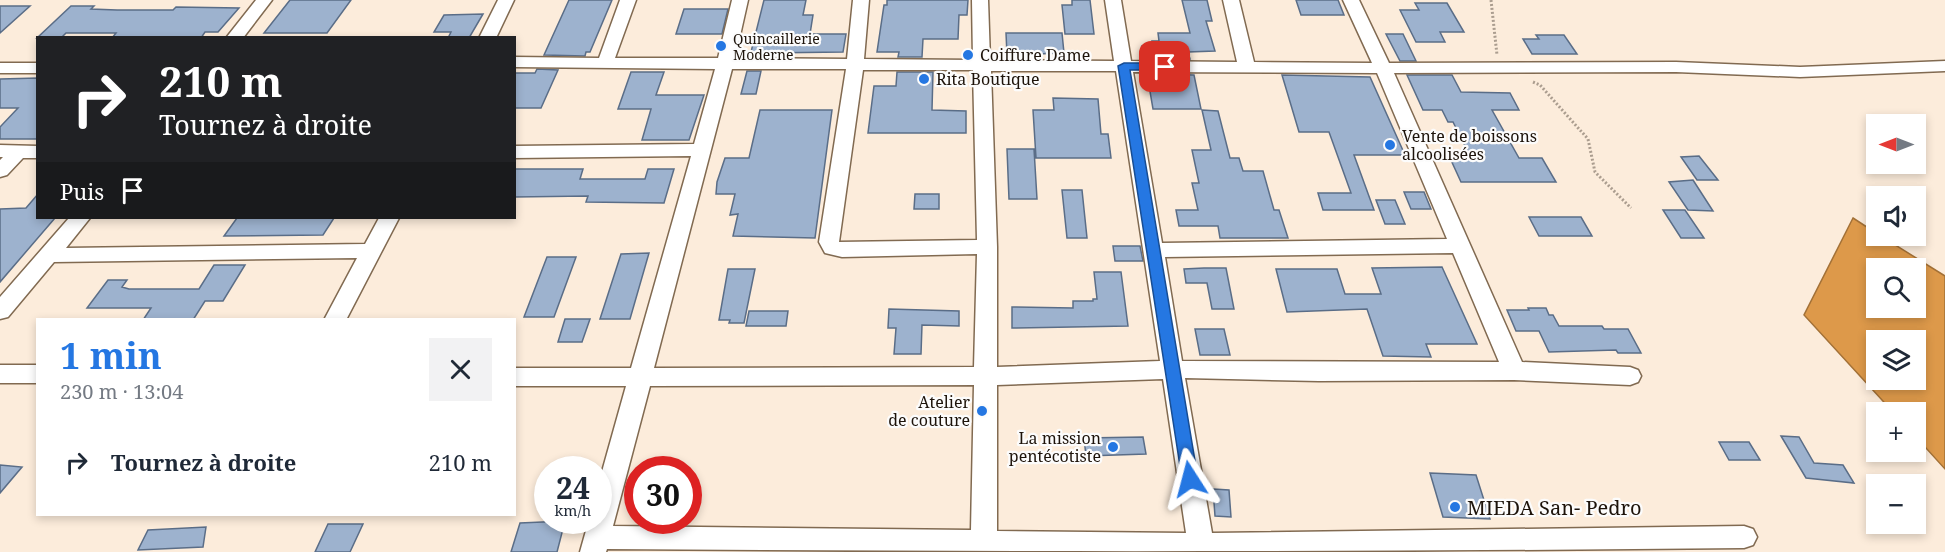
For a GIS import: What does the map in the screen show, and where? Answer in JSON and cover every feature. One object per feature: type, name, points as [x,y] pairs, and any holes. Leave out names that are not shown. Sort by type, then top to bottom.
[{"type":"street","points":[[236,36],[264,0]]},
{"type":"street","points":[[488,36],[506,0]]},
{"type":"street","points":[[605,63],[628,0]]},
{"type":"street","points":[[740,0],[725,64],[595,544],[1202,548],[1744,537]]},
{"type":"street","points":[[861,0],[855,64],[829,242],[832,248],[842,250],[987,247]]},
{"type":"street","points":[[980,0],[980,65],[987,247],[984,547]]},
{"type":"street","points":[[1113,0],[1202,548]]},
{"type":"street","points":[[1231,0],[1247,67]]},
{"type":"street","points":[[1351,0],[1383,68],[1514,371]]},
{"type":"street","points":[[516,62],[1497,69],[1676,67],[1800,72],[1945,66]]},
{"type":"street","points":[[0,68],[36,68]]},
{"type":"street","points":[[516,152],[701,150]]},
{"type":"street","points":[[0,171],[19,151]]},
{"type":"street","points":[[0,311],[79,219]]},
{"type":"street","points":[[336,318],[389,219]]},
{"type":"street","points":[[1153,250],[1460,246]]},
{"type":"street","points":[[48,255],[371,251]]},
{"type":"street","points":[[516,377],[987,376],[1173,370],[1514,371],[1630,376]]},
{"type":"street","points":[[0,374],[36,374]]},
{"type":"path","points":[[1491,0],[1497,69]]},
{"type":"path","points":[[1529,81],[1540,85],[1588,139],[1595,172],[1631,208]]},
{"type":"shaded area","points":[[1853,218],[1866,226],[1866,246],[1897,246],[1916,258],[1866,258],[1866,318],[1926,318],[1926,264],[1945,276],[1945,469],[1926,448],[1926,402],[1884,402],[1873,390],[1926,390],[1926,330],[1866,330],[1866,383],[1804,315]]},
{"type":"building","points":[[290,0],[351,0],[327,33],[264,33]]},
{"type":"building","points":[[569,0],[612,0],[590,52],[586,52],[585,56],[544,55]]},
{"type":"building","points":[[764,0],[806,0],[803,15],[813,15],[810,34],[846,34],[843,52],[765,53],[765,56],[750,56]]},
{"type":"building","points":[[887,0],[968,0],[967,15],[959,15],[958,39],[923,39],[922,57],[898,57],[899,52],[877,52],[884,5],[887,5]]},
{"type":"building","points":[[1072,0],[1090,0],[1094,34],[1065,34],[1062,5],[1072,5]]},
{"type":"building","points":[[1182,0],[1207,0],[1212,21],[1206,21],[1215,51],[1188,52],[1190,59],[1144,59],[1142,46],[1153,46],[1152,41],[1159,41],[1158,33],[1190,33]]},
{"type":"building","points":[[1296,0],[1338,0],[1344,15],[1301,15]]},
{"type":"building","points":[[1415,3],[1447,3],[1464,32],[1440,32],[1445,42],[1416,42],[1400,10],[1419,10]]},
{"type":"building","points":[[0,6],[30,6],[0,33]]},
{"type":"building","points":[[71,6],[94,6],[91,9],[117,10],[173,10],[176,7],[239,8],[218,32],[205,32],[202,36],[114,36],[116,33],[66,33],[63,36],[39,36]]},
{"type":"building","points":[[684,9],[728,9],[722,34],[676,34]]},
{"type":"building","points":[[483,14],[470,36],[449,36],[451,32],[434,32],[444,15]]},
{"type":"building","points":[[1006,33],[1062,33],[1064,53],[1007,55]]},
{"type":"building","points":[[1386,34],[1403,34],[1416,61],[1400,61]]},
{"type":"building","points":[[1536,35],[1564,35],[1577,54],[1532,54],[1523,39],[1539,39]]},
{"type":"building","points":[[537,69],[558,70],[541,108],[516,108],[516,73],[535,73]]},
{"type":"building","points":[[747,71],[761,71],[756,94],[741,94]]},
{"type":"building","points":[[631,72],[664,72],[656,95],[704,95],[689,140],[642,140],[651,109],[618,109]]},
{"type":"building","points":[[897,72],[933,72],[932,110],[966,111],[966,133],[868,133],[874,86],[896,86]]},
{"type":"building","points":[[1147,74],[1194,75],[1201,109],[1153,109]]},
{"type":"building","points":[[1282,75],[1370,77],[1405,155],[1354,155],[1374,210],[1323,210],[1318,193],[1351,193],[1329,132],[1299,132]]},
{"type":"building","points":[[1407,75],[1452,75],[1461,92],[1510,93],[1519,110],[1492,110],[1519,158],[1542,158],[1556,182],[1461,182],[1450,158],[1471,158],[1453,122],[1448,122],[1442,110],[1423,110]]},
{"type":"building","points":[[36,78],[36,139],[0,139],[0,127],[18,108],[0,108],[0,79]]},
{"type":"building","points":[[1053,98],[1098,99],[1101,134],[1108,134],[1111,158],[1036,158],[1033,110],[1054,110]]},
{"type":"building","points":[[760,110],[832,110],[815,238],[733,236],[738,214],[730,215],[735,194],[716,194],[717,182],[725,158],[749,158]]},
{"type":"building","points":[[1202,110],[1218,111],[1230,158],[1239,158],[1243,171],[1263,171],[1274,210],[1279,210],[1288,238],[1220,238],[1218,226],[1179,226],[1176,210],[1198,210],[1192,183],[1199,183],[1192,150],[1211,150]]},
{"type":"building","points":[[1007,149],[1034,149],[1037,199],[1009,199]]},
{"type":"building","points":[[1699,156],[1718,180],[1697,180],[1681,157]]},
{"type":"building","points":[[516,169],[583,169],[580,179],[645,179],[648,169],[674,169],[664,203],[586,202],[588,196],[516,197]]},
{"type":"building","points":[[1693,180],[1713,211],[1688,210],[1669,182]]},
{"type":"building","points":[[1062,190],[1082,190],[1087,238],[1067,238]]},
{"type":"building","points":[[1404,192],[1424,192],[1431,209],[1411,209]]},
{"type":"building","points":[[915,194],[939,194],[939,209],[914,209]]},
{"type":"building","points":[[36,196],[36,219],[54,219],[0,282],[0,209],[26,208]]},
{"type":"building","points":[[1376,200],[1395,200],[1405,224],[1385,224]]},
{"type":"building","points":[[1663,210],[1685,210],[1704,238],[1681,238]]},
{"type":"building","points":[[1529,217],[1581,217],[1592,236],[1539,236]]},
{"type":"building","points":[[236,219],[333,219],[323,235],[224,236]]},
{"type":"building","points":[[1113,246],[1140,246],[1143,261],[1115,261]]},
{"type":"building","points":[[649,253],[630,319],[600,319],[621,254]]},
{"type":"building","points":[[547,257],[576,257],[554,317],[524,317]]},
{"type":"building","points":[[214,265],[245,265],[223,301],[205,301],[194,318],[144,318],[151,308],[87,308],[108,280],[127,280],[122,287],[129,289],[199,289]]},
{"type":"building","points":[[1442,267],[1477,344],[1426,344],[1431,357],[1383,356],[1367,309],[1287,312],[1276,269],[1337,269],[1345,294],[1381,294],[1372,268]]},
{"type":"building","points":[[1226,268],[1234,309],[1212,309],[1207,283],[1186,283],[1184,269]]},
{"type":"building","points":[[728,269],[755,269],[744,323],[719,320]]},
{"type":"building","points":[[1094,272],[1121,272],[1128,326],[1012,328],[1012,307],[1073,308],[1073,301],[1097,299]]},
{"type":"building","points":[[1528,308],[1546,308],[1559,326],[1602,326],[1604,329],[1628,329],[1641,353],[1618,353],[1616,350],[1549,352],[1539,331],[1516,331],[1507,310],[1529,310]]},
{"type":"building","points":[[889,309],[959,311],[959,326],[922,325],[921,354],[894,354],[896,328],[888,328]]},
{"type":"building","points":[[749,311],[788,311],[786,326],[746,326]]},
{"type":"building","points":[[565,319],[590,319],[582,342],[558,342]]},
{"type":"building","points":[[1195,329],[1224,329],[1230,355],[1200,355]]},
{"type":"building","points":[[1781,436],[1799,437],[1814,463],[1843,465],[1854,483],[1806,478]]},
{"type":"building","points":[[1143,437],[1146,454],[1086,456],[1084,438]]},
{"type":"building","points":[[1719,442],[1749,442],[1760,460],[1729,460]]},
{"type":"building","points":[[0,465],[22,467],[0,493]]},
{"type":"building","points":[[1430,473],[1476,475],[1490,519],[1443,517]]},
{"type":"building","points":[[1213,489],[1229,490],[1231,517],[1215,516]]},
{"type":"building","points":[[534,522],[534,534],[562,534],[557,552],[511,552],[520,523]]},
{"type":"building","points":[[328,524],[363,524],[350,552],[315,552]]},
{"type":"building","points":[[206,527],[203,547],[138,550],[148,530]]},
{"type":"place","name":"Quincaillerie Moderne","points":[[721,46]]},
{"type":"place","name":"Coiffure Dame","points":[[968,55]]},
{"type":"place","name":"Rita Boutique","points":[[924,79]]},
{"type":"place","name":"Vente de boissons alcoolisées","points":[[1390,145]]},
{"type":"place","name":"Atelier de couture","points":[[982,411]]},
{"type":"place","name":"La mission pentécotiste","points":[[1113,447]]},
{"type":"place","name":"MIEDA San- Pedro","points":[[1455,507]]},
{"type":"route","points":[[1165,67],[1124,66],[1190,479]]}]
